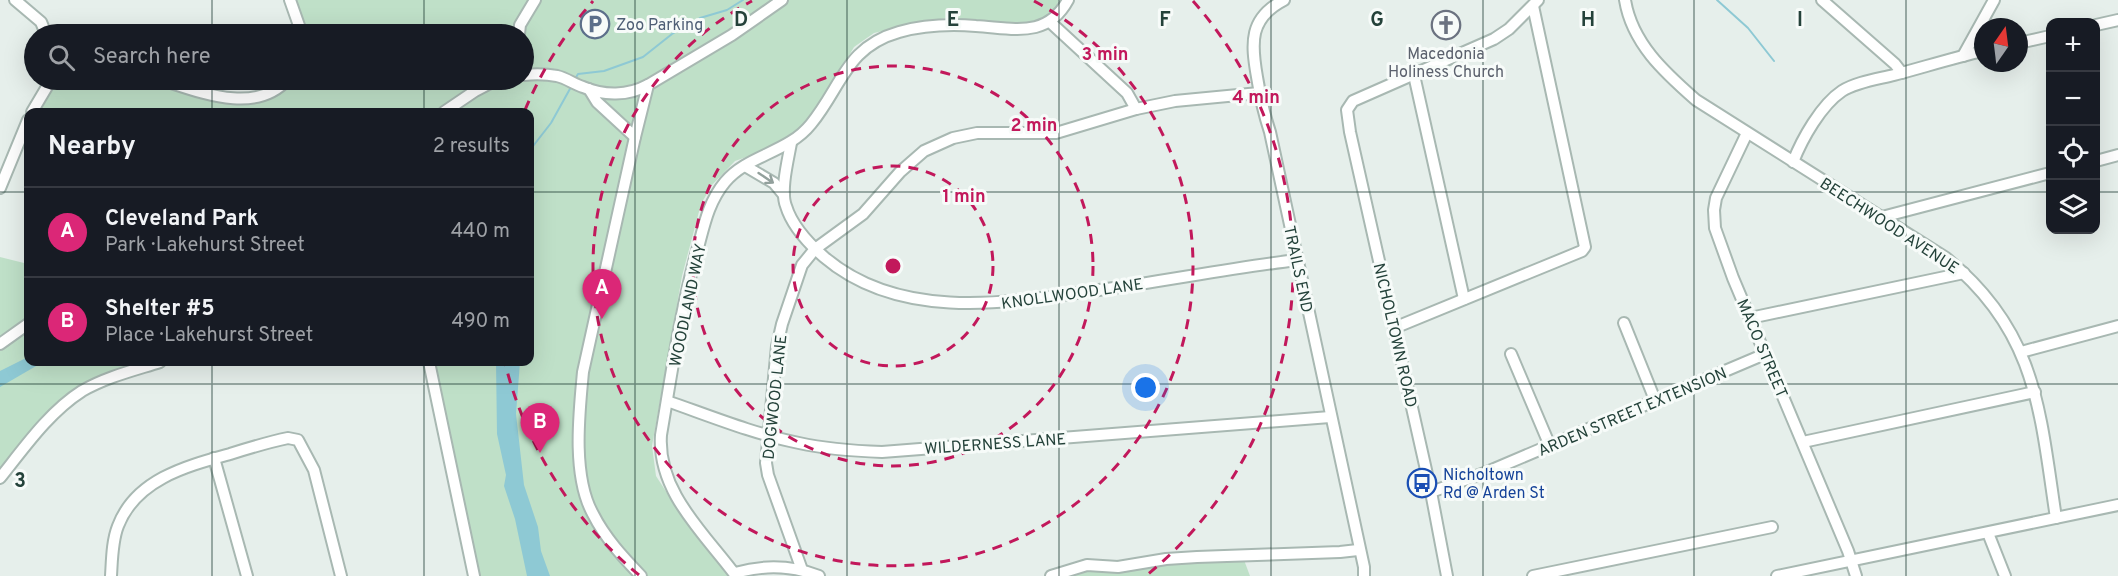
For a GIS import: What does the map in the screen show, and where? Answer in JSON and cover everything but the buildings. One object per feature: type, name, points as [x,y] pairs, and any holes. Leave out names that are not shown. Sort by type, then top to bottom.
[{"type":"street","points":[[15,0],[41,24]]},
{"type":"street","points":[[290,0],[298,24]]},
{"type":"street","points":[[521,24],[535,0]]},
{"type":"street","points":[[534,75],[549,75],[585,88],[615,93],[638,91],[732,35],[782,0]]},
{"type":"street","points":[[1068,0],[1059,15],[1050,22],[1126,93],[1136,109]]},
{"type":"street","name":"TRAILS END","points":[[1284,0],[1269,9],[1262,18],[1252,46],[1259,93],[1364,576]]},
{"type":"street","name":"BEECHWOOD AVENUE","points":[[1624,0],[1635,34],[1660,68],[1696,100],[1946,258],[1975,282],[1996,309],[2021,352],[2035,392],[2056,518]]},
{"type":"street","points":[[1822,0],[1834,4],[1902,73]]},
{"type":"street","points":[[1963,56],[1994,0]]},
{"type":"street","points":[[1464,299],[1414,75],[1494,39],[1509,29],[1536,3]]},
{"type":"street","points":[[1394,328],[1582,251],[1585,247],[1536,3]]},
{"type":"street","points":[[2100,24],[2118,20]]},
{"type":"street","name":"WOODLAND WAY","points":[[735,575],[693,521],[666,475],[660,447],[689,277],[708,212],[716,195],[726,181],[745,166],[791,143],[804,133],[820,113],[851,63],[869,45],[899,32],[932,26],[976,26],[1009,30],[1037,27],[1050,22]]},
{"type":"street","points":[[2028,41],[2046,37]]},
{"type":"street","points":[[1793,162],[1799,146],[1822,112],[1838,94],[1851,87],[1974,53]]},
{"type":"street","name":"NICHOLTOWN ROAD","points":[[1414,75],[1358,98],[1349,105],[1348,117],[1431,492],[1447,576]]},
{"type":"street","points":[[641,576],[603,531],[592,513],[584,490],[579,453],[583,372],[648,85]]},
{"type":"street","points":[[585,88],[635,137]]},
{"type":"street","points":[[34,108],[44,90]]},
{"type":"street","points":[[198,90],[243,99],[274,90]]},
{"type":"street","points":[[450,108],[477,90]]},
{"type":"street","name":"DOGWOOD LANE","points":[[802,570],[768,475],[767,435],[774,368],[782,324],[802,265],[815,249],[863,214],[912,160],[942,141],[977,133],[1056,133],[1136,109],[1175,101],[1259,93]]},
{"type":"street","points":[[0,188],[24,130]]},
{"type":"street","name":"MACO STREET","points":[[1747,133],[1716,198],[1714,221],[1717,235],[1848,551],[1856,576]]},
{"type":"street","name":"KNOLLWOOD LANE","points":[[791,143],[784,195],[785,205],[798,230],[835,266],[865,283],[889,292],[924,300],[987,303],[1038,299],[1297,260]]},
{"type":"street","points":[[2100,160],[2118,155]]},
{"type":"street","name":"KNOLLWOOD LANE","points":[[745,166],[774,183],[784,195]]},
{"type":"street","points":[[1882,217],[2046,174]]},
{"type":"street","points":[[1750,318],[1964,273]]},
{"type":"street","points":[[1624,323],[1655,400]]},
{"type":"street","points":[[2021,352],[2118,326]]},
{"type":"street","points":[[0,344],[24,327]]},
{"type":"street","points":[[1511,354],[1550,446]]},
{"type":"street","name":"ARDEN STREET EXTENSION","points":[[1431,492],[1550,446],[1765,354]]},
{"type":"street","points":[[0,478],[60,408],[80,393],[149,366]]},
{"type":"street","points":[[430,366],[474,576]]},
{"type":"street","points":[[1803,442],[2035,392]]},
{"type":"street","name":"WILDERNESS LANE","points":[[667,401],[767,435],[820,447],[882,452],[1330,417]]},
{"type":"street","points":[[111,576],[119,523],[129,507],[145,490],[168,475],[214,458],[288,438],[298,440],[314,470],[341,576]]},
{"type":"street","points":[[214,458],[246,576]]},
{"type":"street","points":[[1777,576],[2118,505]]},
{"type":"street","points":[[1533,576],[1772,527]]},
{"type":"street","points":[[1988,533],[2005,576]]},
{"type":"street","points":[[1051,576],[1087,565],[1118,567],[1166,559],[1340,552],[1358,549]]},
{"type":"street","points":[[735,575],[759,568],[802,570],[819,576]]},
{"type":"green space","points":[[294,0],[1059,0],[1055,9],[1048,16],[1036,21],[1009,24],[947,18],[874,33],[854,47],[827,93],[796,133],[769,149],[735,161],[712,185],[701,204],[682,276],[652,446],[656,476],[680,513],[729,576],[479,576],[436,366],[534,366],[534,108],[38,108],[50,90],[184,90],[234,102],[265,90],[534,90],[534,24],[302,24]]},
{"type":"green space","points":[[0,257],[24,263],[24,366],[138,366],[80,386],[37,425],[0,471]]},
{"type":"green space","points":[[1244,560],[1250,576],[1066,576],[1080,570],[1110,572],[1177,563]]},
{"type":"water","points":[[24,359],[24,366],[36,366],[0,387],[0,371]]},
{"type":"water","points":[[496,366],[520,366],[516,414],[524,485],[538,527],[541,551],[550,576],[527,576],[515,519],[504,486],[506,475],[497,434]]},
{"type":"waterway","points":[[575,79],[578,74],[604,71],[643,57],[672,34],[700,18],[727,10],[743,0]]},
{"type":"waterway","points":[[1717,0],[1748,28],[1774,61]]},
{"type":"waterway","points":[[534,145],[551,123],[571,87]]},
{"type":"place","name":"Zoo Parking","points":[[595,24]]},
{"type":"place","name":"Macedonia Holiness Church","points":[[1446,25]]},
{"type":"place","name":"Cleveland Park","points":[[602,319]]},
{"type":"place","name":"Shelter #5","points":[[540,453]]},
{"type":"place","name":"Nicholtown Rd @ Arden St","points":[[1422,483]]}]
